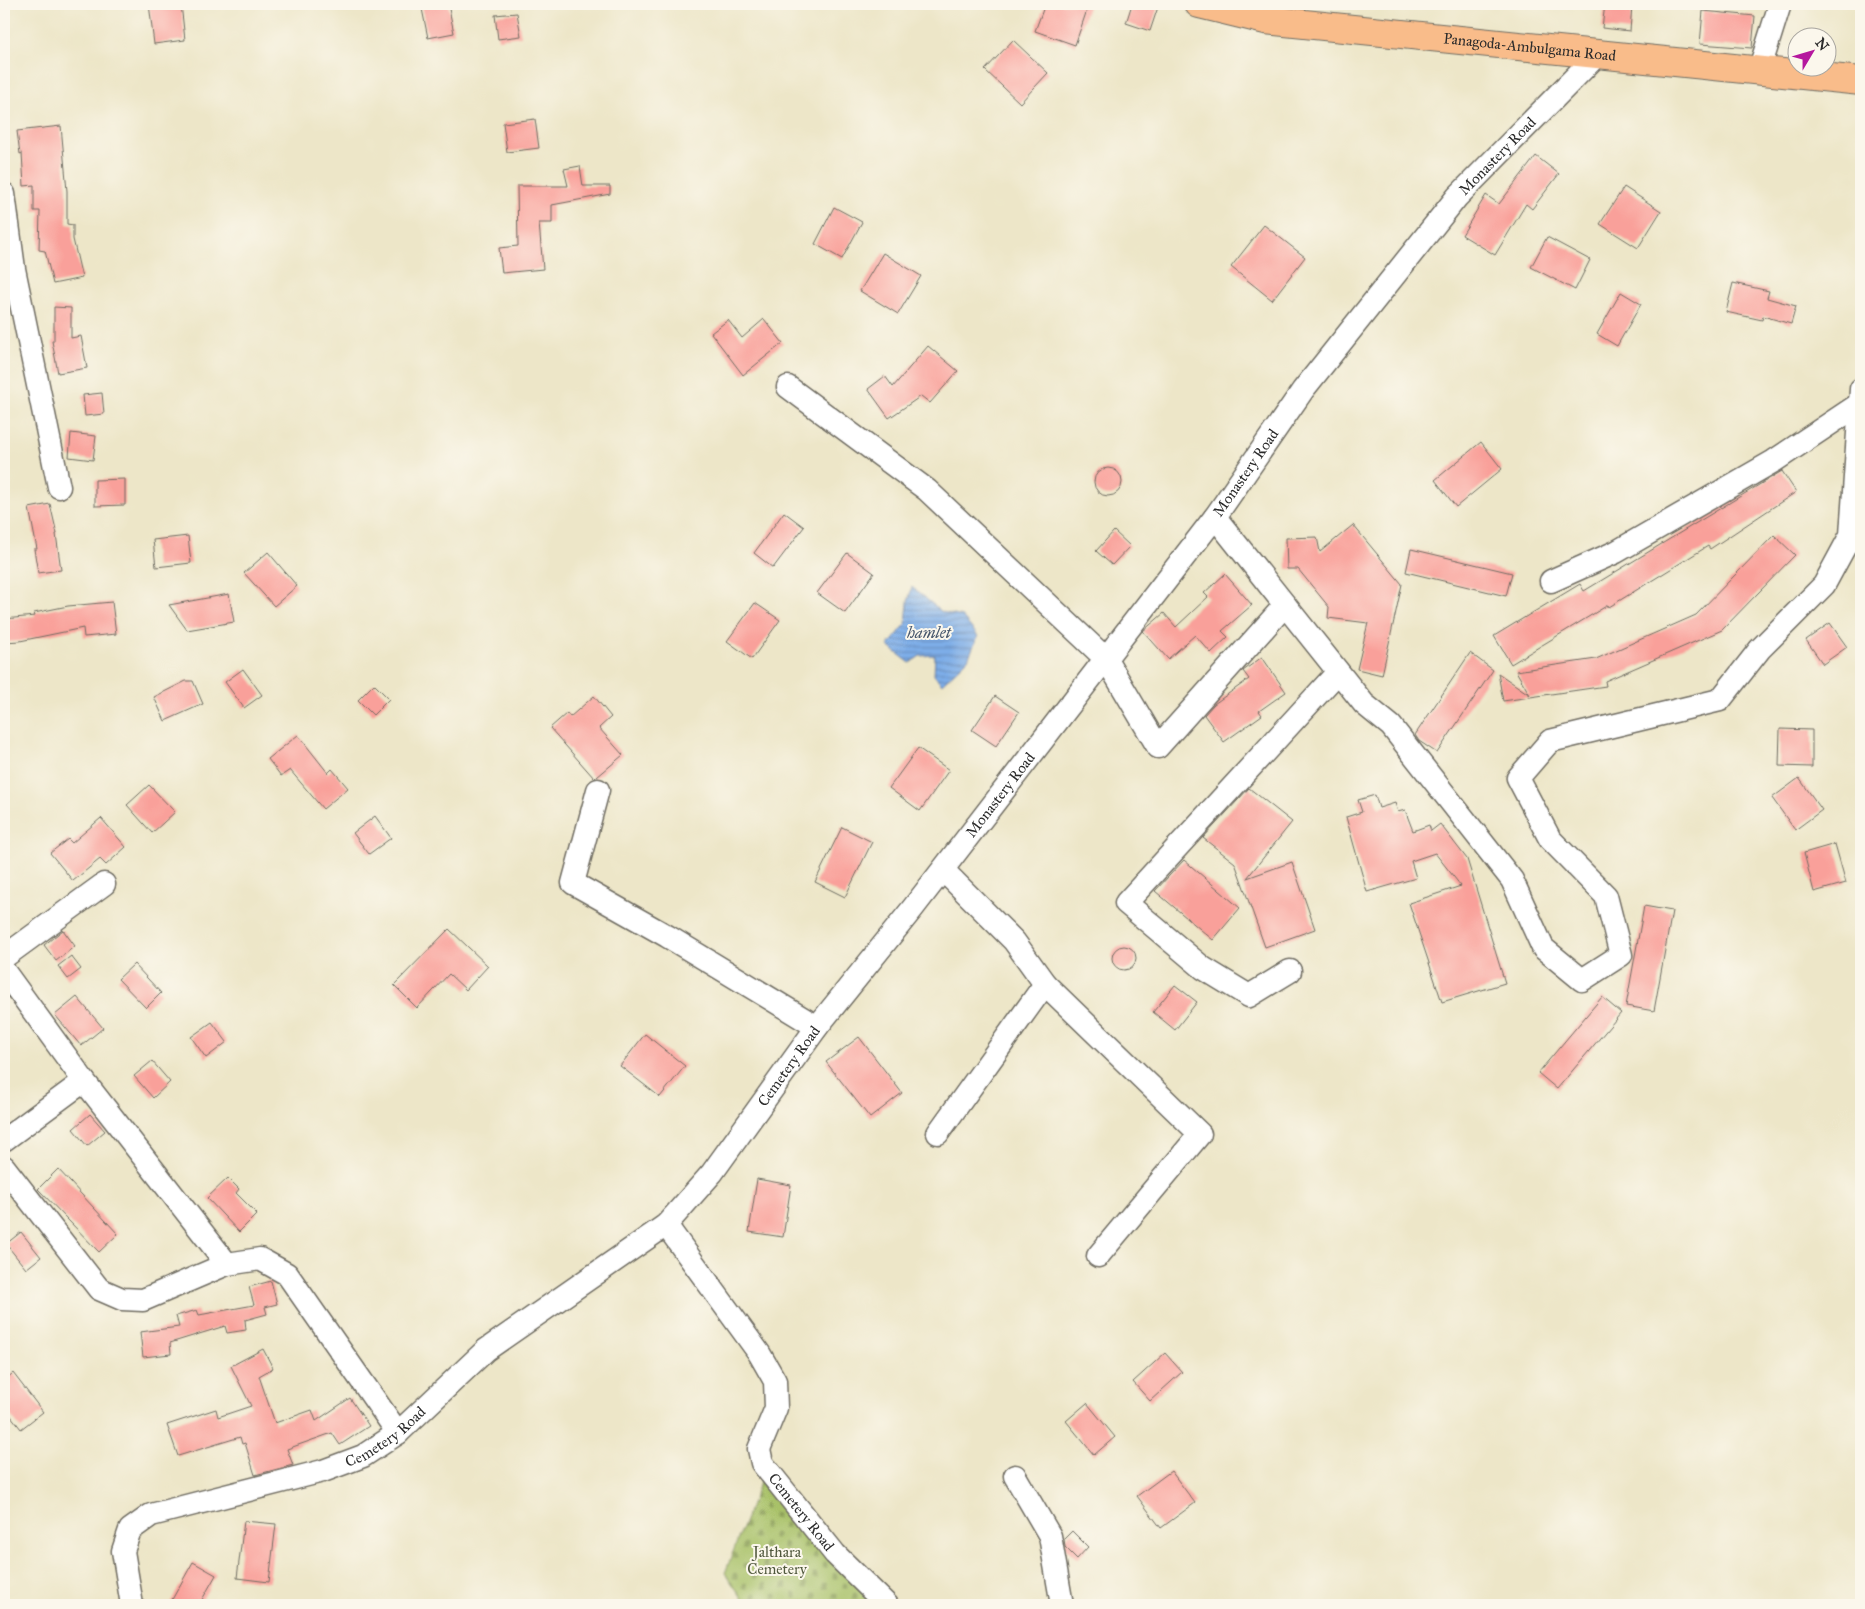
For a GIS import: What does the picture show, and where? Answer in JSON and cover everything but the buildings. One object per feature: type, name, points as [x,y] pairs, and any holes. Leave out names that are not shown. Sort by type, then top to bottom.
[{"type":"main road","name":"Panagoda-Ambulgama Road","points":[[1200,4],[1265,20],[1861,82]]},
{"type":"street","points":[[1758,71],[1780,4]]},
{"type":"street","name":"Monastery Road","points":[[913,908],[1215,517],[1303,390],[1457,197],[1598,54]]},
{"type":"street","points":[[4,194],[9,270],[59,487]]},
{"type":"street","points":[[788,387],[927,490],[1106,659],[1158,747],[1285,605]]},
{"type":"street","points":[[1215,517],[1364,704],[1390,726],[1512,880],[1543,948],[1582,980],[1620,955],[1606,896],[1550,839],[1518,778],[1550,742],[1720,700],[1760,649],[1824,585],[1850,535],[1861,398]]},
{"type":"street","points":[[1551,581],[1616,552],[1774,461],[1861,398]]},
{"type":"street","points":[[1290,971],[1250,996],[1203,968],[1126,903],[1338,672]]},
{"type":"street","points":[[598,790],[573,884],[667,936],[817,1027]]},
{"type":"street","points":[[943,870],[1014,941],[1045,984],[1200,1134],[1098,1256]]},
{"type":"street","points":[[4,957],[104,884]]},
{"type":"street","name":"Cemetery Road","points":[[132,1605],[123,1551],[130,1530],[151,1516],[323,1471],[363,1456],[398,1433],[486,1350],[666,1225],[712,1173],[817,1027],[913,908]]},
{"type":"street","points":[[4,971],[84,1081],[228,1264]]},
{"type":"street","points":[[938,1134],[1045,984]]},
{"type":"street","points":[[4,1140],[84,1081]]},
{"type":"street","points":[[4,1167],[98,1289],[122,1299],[143,1300],[228,1264],[260,1259],[288,1274],[398,1433]]},
{"type":"street","name":"Cemetery Road","points":[[666,1225],[759,1353],[775,1381],[776,1408],[759,1449],[762,1463],[834,1554],[887,1605]]},
{"type":"street","points":[[1015,1476],[1050,1536],[1062,1605]]},
{"type":"green space","name":"Jalthara Cemetery","points":[[760,1481],[880,1605],[747,1605],[725,1573]]},
{"type":"water","name":"hamlet","points":[[912,587],[942,612],[962,617],[978,636],[968,659],[942,684],[934,675],[935,655],[920,656],[910,663],[888,646],[906,624],[908,602]]}]
